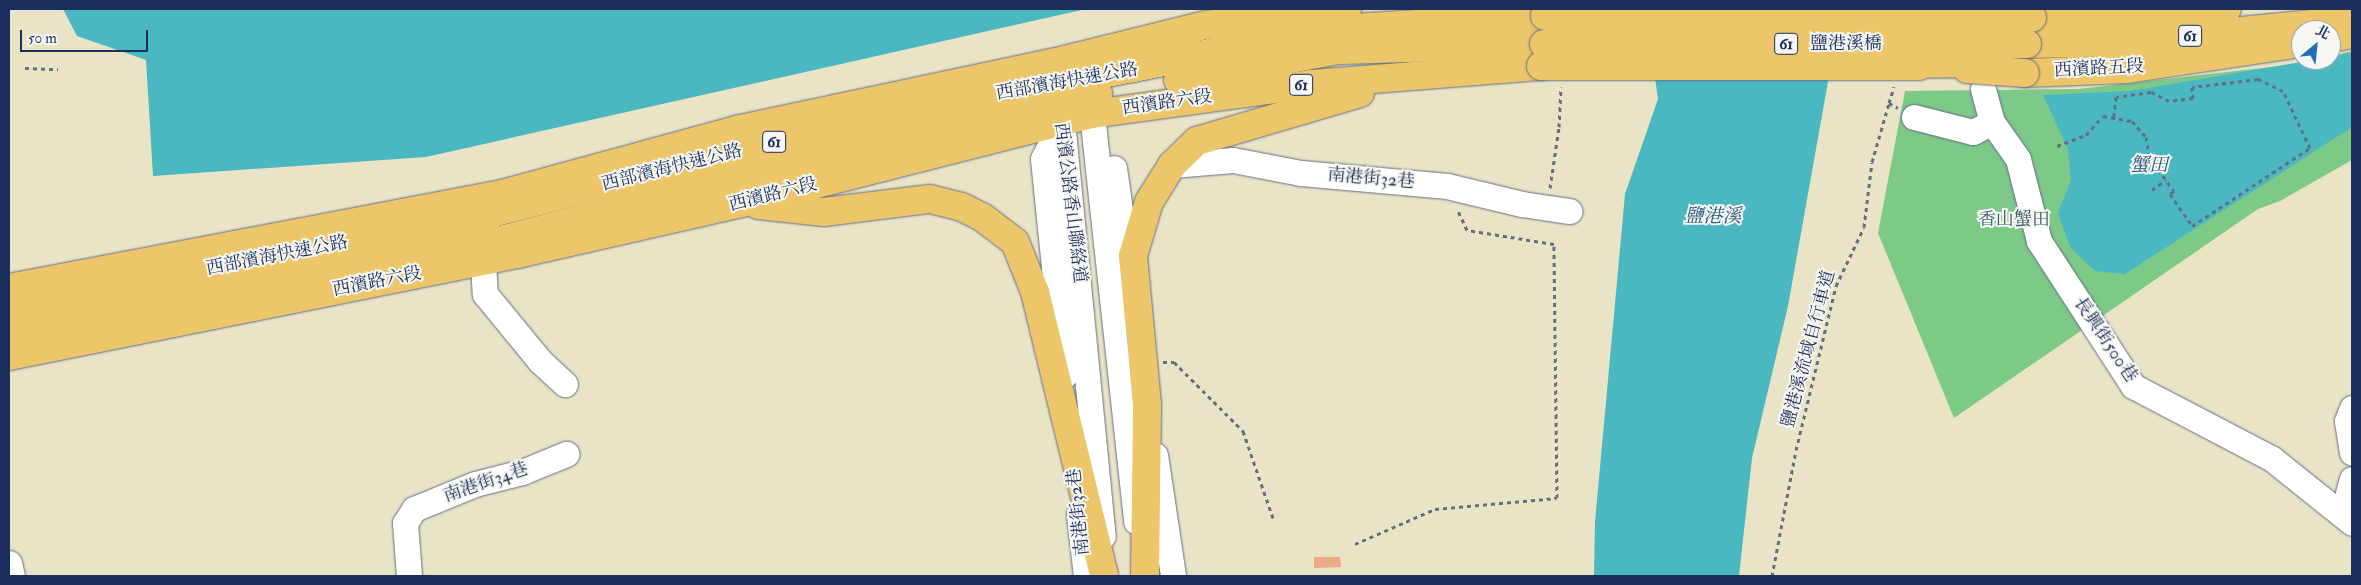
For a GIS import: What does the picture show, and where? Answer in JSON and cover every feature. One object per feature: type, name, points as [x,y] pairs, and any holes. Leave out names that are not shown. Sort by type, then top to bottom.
[{"type":"main road","name":"西濱路六段","points":[[9,356],[483,261],[742,203],[1056,93],[1206,25],[1347,9]]},
{"type":"main road","points":[[2061,9],[2136,16]]},
{"type":"main road","name":"61","points":[[2136,16],[2227,9]]},
{"type":"main road","name":"西部濱海快速公路","points":[[1085,97],[1335,29],[1545,16]]},
{"type":"main road","name":"鹽港溪橋","points":[[1545,16],[2032,18],[2136,16]]},
{"type":"main road","name":"61","points":[[2026,60],[2132,42],[2352,20]]},
{"type":"main road","name":"西濱路五段","points":[[2026,60],[2126,69],[2291,44]]},
{"type":"main road","name":"西部濱海快速公路","points":[[9,308],[492,213],[855,122],[1056,93],[1085,97],[1339,50],[1549,63]]},
{"type":"main road","name":"鹽港溪橋","points":[[1549,63],[2026,60]]},
{"type":"main road","name":"鹽港溪橋","points":[[1549,63],[1895,74],[2026,60]]},
{"type":"main road","name":"西濱路六段","points":[[9,288],[502,194],[736,130],[1056,93],[1085,97],[1311,84],[1447,74],[1549,63]]},
{"type":"main road","points":[[1143,576],[1147,404],[1145,361],[1133,256],[1149,202],[1172,165],[1197,140],[1336,98],[1447,74]]},
{"type":"main road","name":"西部濱海快速公路","points":[[9,333],[505,239],[862,146],[1056,93]]},
{"type":"main road","points":[[742,203],[824,212],[930,199],[962,207],[982,216],[1015,242],[1036,292],[1072,448],[1106,576]]},
{"type":"street","name":"長興街500巷","points":[[1983,89],[1992,122],[2018,159],[2039,241],[2133,386],[2271,458],[2347,518]]},
{"type":"street","name":"南港街32巷","points":[[1056,93],[1043,159],[1086,576]]},
{"type":"street","name":"西濱公路香山聯絡道","points":[[1056,93],[1106,576]]},
{"type":"street","name":"西濱公路香山聯絡道","points":[[1085,97],[1143,576]]},
{"type":"street","points":[[1085,97],[1112,151],[1173,576]]},
{"type":"street","points":[[1914,117],[1972,132],[1992,122]]},
{"type":"street","name":"南港街32巷","points":[[1172,165],[1233,160],[1302,173],[1447,186],[1558,210]]},
{"type":"street","points":[[483,261],[485,294],[540,362],[565,384]]},
{"type":"street","points":[[2352,408],[2347,421],[2352,453]]},
{"type":"street","name":"南港街34巷","points":[[409,576],[405,523],[414,509],[474,484],[522,472],[566,454]]},
{"type":"street","points":[[2347,518],[2352,479]]},
{"type":"street","points":[[9,564],[12,576]]},
{"type":"path","points":[[1549,63],[1559,127],[1558,210]]},
{"type":"path","points":[[25,68],[58,69]]},
{"type":"path","name":"鹽港溪流域自行車道","points":[[1772,576],[1796,450],[1836,286],[1864,227],[1872,162],[1889,103],[1895,74]]},
{"type":"path","points":[[2057,146],[2086,135],[2103,116],[2132,121],[2146,137],[2149,156],[2174,192],[2170,194],[2192,226],[2310,148],[2283,91],[2258,79],[2192,87],[2193,98],[2169,101],[2151,92],[2116,97],[2114,117]]},
{"type":"path","points":[[1889,103],[1914,117]]},
{"type":"path","points":[[2152,190],[2166,180]]},
{"type":"path","points":[[1355,544],[1435,510],[1557,498],[1554,244],[1467,230],[1447,186]]},
{"type":"path","points":[[1145,361],[1174,362],[1243,431],[1274,521]]},
{"type":"green space","name":"香山蟹田","points":[[2352,51],[2352,160],[2280,201],[2258,209],[1954,418],[1878,233],[1905,91],[2079,89],[2291,65],[2291,70],[2341,70],[2341,54]]},
{"type":"water","points":[[63,9],[1086,9],[426,157],[153,176],[146,60],[77,36]]},
{"type":"water","name":"鹽港溪","points":[[1645,9],[1841,9],[1788,306],[1752,458],[1739,576],[1594,576],[1595,522],[1625,194],[1658,99]]},
{"type":"water","name":"蟹田","points":[[2352,53],[2352,127],[2125,274],[2095,271],[2070,247],[2058,213],[2071,180],[2068,149],[2043,95],[2130,91],[2291,64],[2291,70],[2341,70],[2341,55]]},
{"type":"building","points":[[1314,557],[1340,557],[1341,567],[1314,568]]}]
